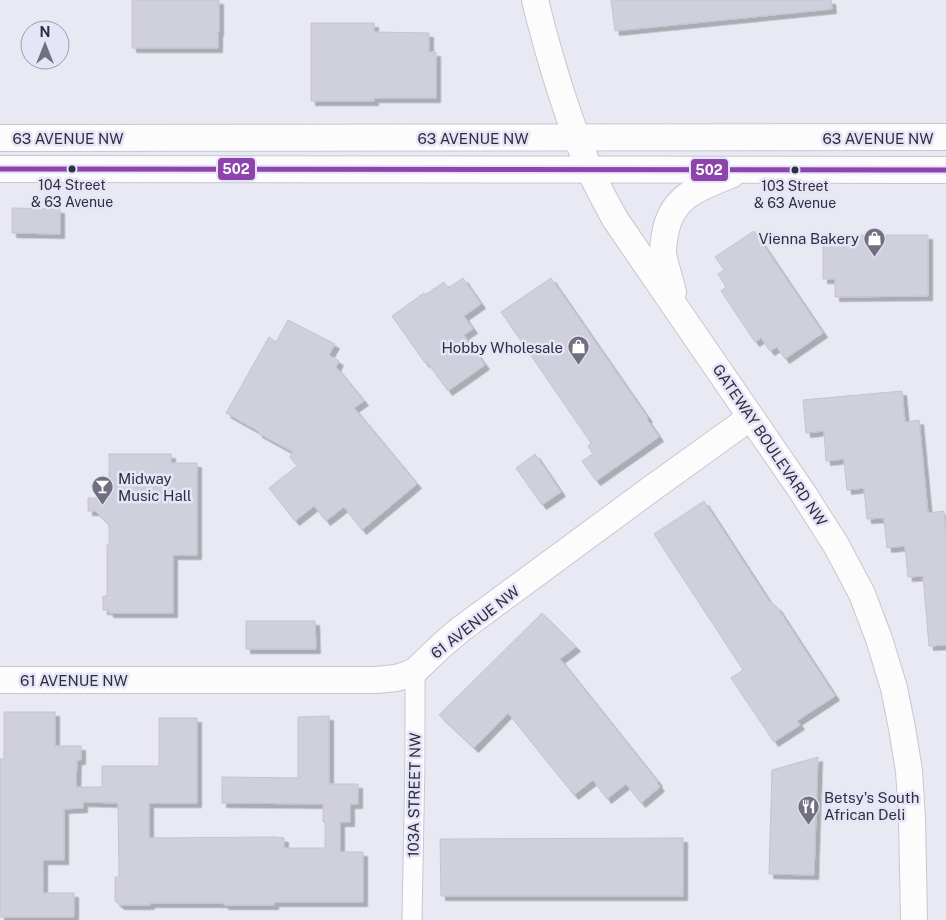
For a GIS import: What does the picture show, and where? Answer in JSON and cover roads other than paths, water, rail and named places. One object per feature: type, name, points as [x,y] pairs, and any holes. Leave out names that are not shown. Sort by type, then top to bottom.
[{"type":"main road","name":"GATEWAY BOULEVARD NW","points":[[535,0],[566,111],[589,169],[615,219],[803,492],[836,545],[862,594],[879,639],[894,688],[909,771],[914,920]]},
{"type":"main road","name":"63 AVENUE NW","points":[[0,138],[946,138]]},
{"type":"main road","name":"63 AVENUE NW","points":[[0,168],[946,170]]},
{"type":"main road","points":[[678,309],[663,253],[666,226],[672,212],[693,190],[744,170]]},
{"type":"main road","name":"61 AVENUE NW","points":[[0,680],[376,680],[406,675],[415,671],[461,629],[751,417]]},
{"type":"street","name":"103A STREET NW","points":[[412,920],[415,671]]},
{"type":"place","name":"104 Street & 63 Avenue","points":[[72,169]]},
{"type":"place","name":"103 Street & 63 Avenue","points":[[795,170]]},
{"type":"place","name":"Vienna Bakery","points":[[875,257]]},
{"type":"place","name":"Hobby Wholesale","points":[[579,366]]},
{"type":"place","name":"Midway Music Hall","points":[[102,506]]},
{"type":"place","name":"Betsy's South African Deli","points":[[808,825]]}]
